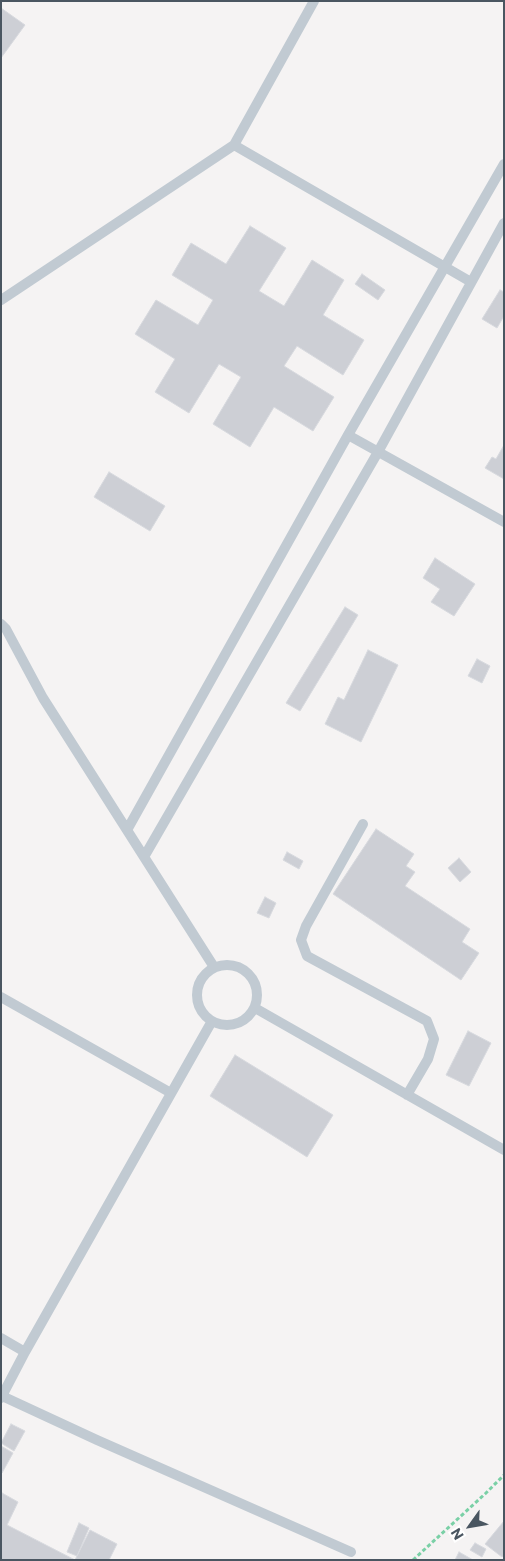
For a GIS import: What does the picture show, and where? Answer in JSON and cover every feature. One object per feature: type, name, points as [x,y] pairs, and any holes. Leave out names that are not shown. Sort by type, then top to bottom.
[{"type":"lane","points":[[1,300],[234,145],[314,1]]},
{"type":"lane","points":[[234,145],[471,282]]},
{"type":"lane","points":[[127,830],[348,435],[504,164]]},
{"type":"lane","points":[[144,857],[378,452],[504,223]]},
{"type":"lane","points":[[348,435],[504,522]]},
{"type":"lane","points":[[1,624],[6,629],[43,698],[214,967]]},
{"type":"lane","points":[[363,824],[300,940],[308,956],[427,1021],[434,1039],[428,1060],[407,1095]]},
{"type":"lane","points":[[223,964],[241,967],[254,981],[257,989],[258,998],[255,1008],[250,1016],[241,1022],[232,1025],[221,1025],[204,1015],[197,998],[197,989],[206,973],[214,967],[223,964]]},
{"type":"lane","points":[[1,997],[171,1093]]},
{"type":"lane","points":[[255,1008],[504,1150]]},
{"type":"lane","points":[[212,1021],[25,1352],[2,1397],[352,1552]]},
{"type":"lane","points":[[1,1338],[25,1352]]},
{"type":"path","points":[[413,1560],[504,1475]]},
{"type":"building","points":[[1,8],[25,25],[1,58]]},
{"type":"building","points":[[250,226],[286,248],[259,291],[284,306],[312,260],[344,280],[323,315],[364,340],[343,375],[297,346],[284,366],[334,397],[313,431],[274,407],[250,447],[213,424],[241,377],[219,364],[189,413],[155,392],[175,359],[135,334],[156,300],[198,325],[213,300],[172,275],[191,243],[226,264]]},
{"type":"building","points":[[362,274],[385,290],[378,300],[355,284]]},
{"type":"building","points":[[500,290],[504,292],[504,316],[497,328],[482,319]]},
{"type":"building","points":[[504,445],[504,479],[485,468],[492,457],[496,459]]},
{"type":"building","points":[[109,472],[165,506],[150,531],[94,497]]},
{"type":"building","points":[[435,558],[475,584],[454,616],[431,602],[440,589],[423,578]]},
{"type":"building","points":[[345,607],[358,615],[300,711],[286,703]]},
{"type":"building","points":[[368,650],[398,665],[361,742],[325,724],[338,697],[344,700]]},
{"type":"building","points":[[477,659],[490,666],[482,683],[468,676]]},
{"type":"building","points":[[376,829],[414,854],[406,866],[415,872],[405,886],[470,929],[462,942],[479,953],[461,980],[333,894]]},
{"type":"building","points":[[287,852],[303,861],[299,869],[283,860]]},
{"type":"building","points":[[459,858],[471,872],[460,882],[448,868]]},
{"type":"building","points":[[265,897],[276,903],[269,918],[257,913]]},
{"type":"building","points":[[468,1031],[491,1043],[469,1086],[446,1075]]},
{"type":"building","points":[[235,1055],[333,1115],[307,1157],[210,1096]]},
{"type":"building","points":[[11,1424],[25,1431],[14,1451],[1,1443]]},
{"type":"building","points":[[1,1446],[13,1453],[2,1473],[1,1472]]},
{"type":"building","points":[[2,1493],[18,1502],[7,1525],[75,1560],[1,1560]]},
{"type":"building","points":[[504,1521],[504,1555],[502,1557],[485,1544]]},
{"type":"building","points":[[79,1523],[89,1528],[77,1556],[67,1552]]},
{"type":"building","points":[[90,1530],[117,1544],[109,1560],[75,1560]]},
{"type":"building","points":[[475,1543],[486,1549],[482,1557],[470,1550]]},
{"type":"building","points":[[459,1552],[473,1560],[455,1560]]}]
